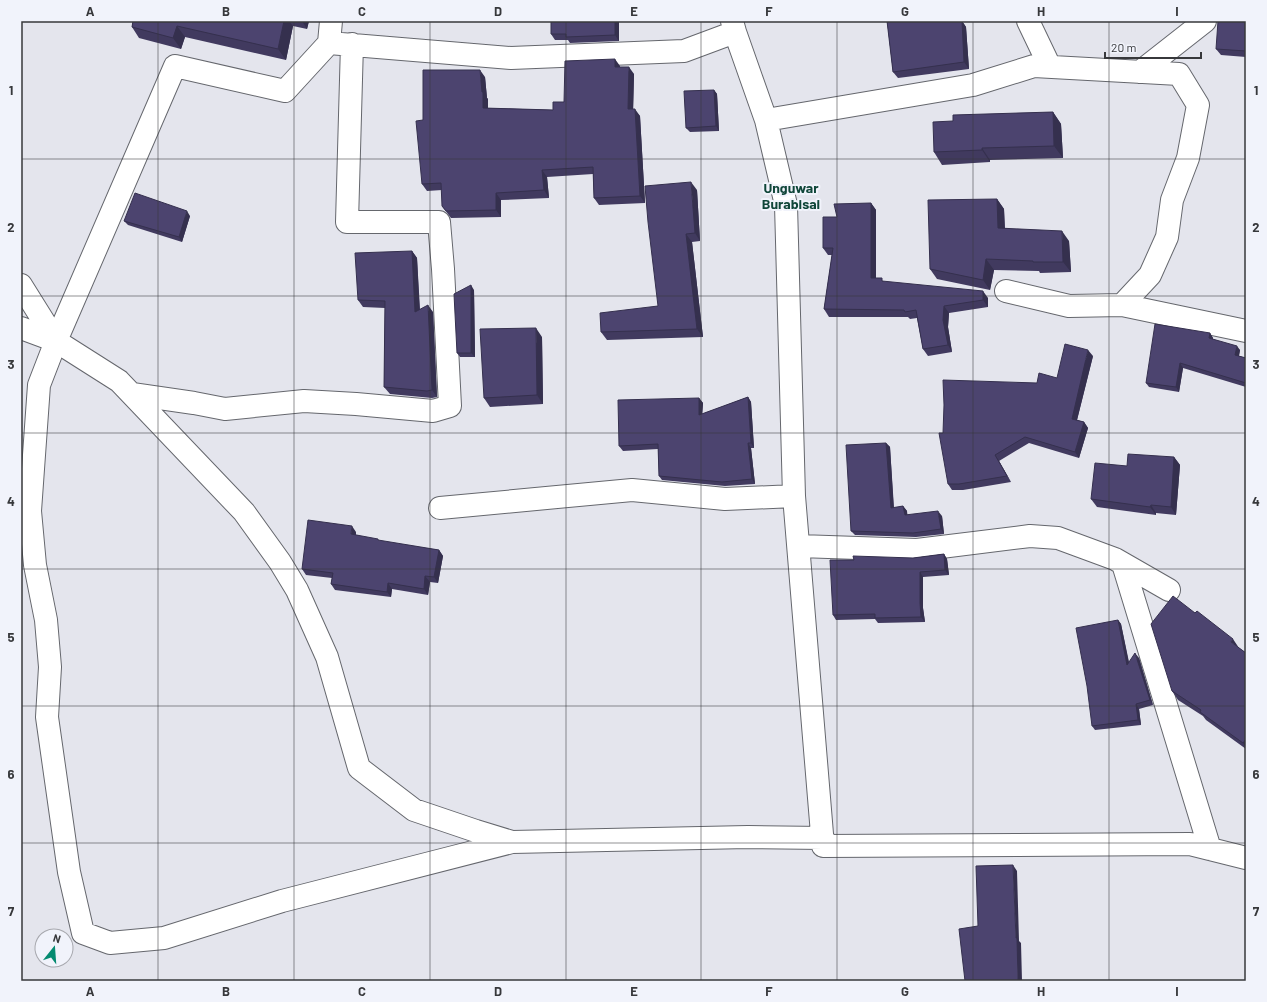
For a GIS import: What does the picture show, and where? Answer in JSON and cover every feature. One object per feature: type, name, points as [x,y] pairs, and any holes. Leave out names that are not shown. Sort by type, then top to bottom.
[{"type":"street","points":[[331,21],[330,43],[285,91],[175,66],[56,341],[39,385],[30,512],[35,565],[46,620],[50,667],[47,717],[69,872],[83,933],[110,943],[164,938],[282,901],[512,842],[748,837],[822,838]]},
{"type":"street","points":[[1028,21],[1050,67]]},
{"type":"street","points":[[1140,72],[1205,21]]},
{"type":"street","points":[[330,43],[511,58],[684,51],[734,27],[766,120],[786,205],[794,496],[823,846],[1190,844],[1246,858]]},
{"type":"street","points":[[132,394],[225,409],[304,401],[433,411],[450,406],[439,222],[347,222],[352,44]]},
{"type":"street","points":[[766,120],[973,85],[1034,66],[1179,74],[1198,105],[1188,158],[1172,200],[1167,237],[1150,275],[1122,305]]},
{"type":"street","points":[[21,285],[56,341]]},
{"type":"street","points":[[1006,291],[1069,306],[1122,305],[1246,331]]},
{"type":"street","points":[[21,328],[56,341],[119,381],[244,512],[280,562],[297,590],[327,657],[359,768],[414,810],[476,832],[512,842]]},
{"type":"street","points":[[440,508],[632,490],[725,499],[794,496]]},
{"type":"street","points":[[798,546],[917,550],[1030,536],[1058,538],[1115,559],[1170,590]]},
{"type":"street","points":[[1123,564],[1210,849]]},
{"type":"building","points":[[133,21],[284,21],[278,49],[177,26],[173,38],[132,27]]},
{"type":"building","points":[[551,21],[615,21],[615,35],[566,37],[566,34],[551,34]]},
{"type":"building","points":[[887,21],[962,21],[964,62],[893,72]]},
{"type":"building","points":[[1218,21],[1246,21],[1246,51],[1216,49]]},
{"type":"building","points":[[615,59],[615,67],[629,67],[628,109],[635,109],[640,196],[594,198],[593,167],[542,170],[544,190],[496,193],[496,210],[446,211],[442,206],[441,183],[422,184],[416,121],[423,120],[423,70],[480,70],[483,92],[483,108],[553,110],[553,102],[564,102],[565,61]]},
{"type":"building","points":[[714,90],[716,126],[686,128],[684,91]]},
{"type":"building","points":[[1053,112],[1054,146],[982,148],[982,150],[934,152],[933,122],[953,121],[953,115]]},
{"type":"building","points":[[691,182],[695,233],[686,234],[697,329],[601,332],[600,313],[658,306],[645,186]]},
{"type":"building","points":[[135,193],[187,211],[179,237],[124,221]]},
{"type":"building","points":[[997,199],[998,228],[1062,231],[1063,262],[986,259],[983,280],[930,269],[928,200]]},
{"type":"building","points":[[871,203],[871,278],[882,278],[882,281],[983,291],[983,300],[944,306],[943,320],[948,345],[923,349],[916,310],[905,312],[904,310],[824,309],[833,248],[823,248],[823,217],[837,217],[834,204]]},
{"type":"building","points":[[412,251],[415,312],[428,305],[432,390],[427,391],[384,387],[385,301],[358,300],[355,253]]},
{"type":"building","points":[[471,285],[471,353],[457,353],[454,294]]},
{"type":"building","points":[[1155,324],[1210,333],[1209,338],[1237,346],[1235,355],[1246,358],[1246,383],[1180,363],[1176,387],[1146,383]]},
{"type":"building","points":[[536,328],[537,395],[484,398],[480,329]]},
{"type":"building","points":[[1065,344],[1088,350],[1072,419],[1084,422],[1075,452],[1025,437],[995,455],[1007,476],[959,484],[948,484],[939,433],[943,433],[943,380],[1037,383],[1039,373],[1057,378]]},
{"type":"building","points":[[748,397],[751,443],[748,443],[752,479],[722,482],[659,476],[658,444],[619,446],[618,400],[699,398],[699,415]]},
{"type":"building","points":[[886,443],[891,508],[903,506],[905,515],[938,511],[941,529],[913,533],[851,531],[846,445]]},
{"type":"building","points":[[1128,454],[1174,457],[1171,507],[1151,505],[1150,507],[1091,499],[1095,463],[1127,466]]},
{"type":"building","points":[[308,520],[352,526],[351,534],[439,550],[434,577],[425,576],[424,589],[388,583],[387,592],[331,584],[333,573],[302,569]]},
{"type":"building","points":[[944,554],[945,570],[920,572],[921,617],[875,618],[875,614],[833,615],[830,560],[854,560],[853,556],[913,558]]},
{"type":"building","points":[[1173,596],[1195,613],[1197,611],[1233,639],[1231,642],[1246,653],[1246,739],[1243,743],[1200,712],[1201,710],[1172,691],[1151,624]]},
{"type":"building","points":[[1118,620],[1127,665],[1135,653],[1150,700],[1136,704],[1138,720],[1092,726],[1087,686],[1076,628]]},
{"type":"building","points":[[1013,865],[1018,980],[1022,981],[965,981],[959,929],[978,926],[976,866]]},
{"type":"district","name":"Unguwar Burabisai","points":[[791,196]]}]
